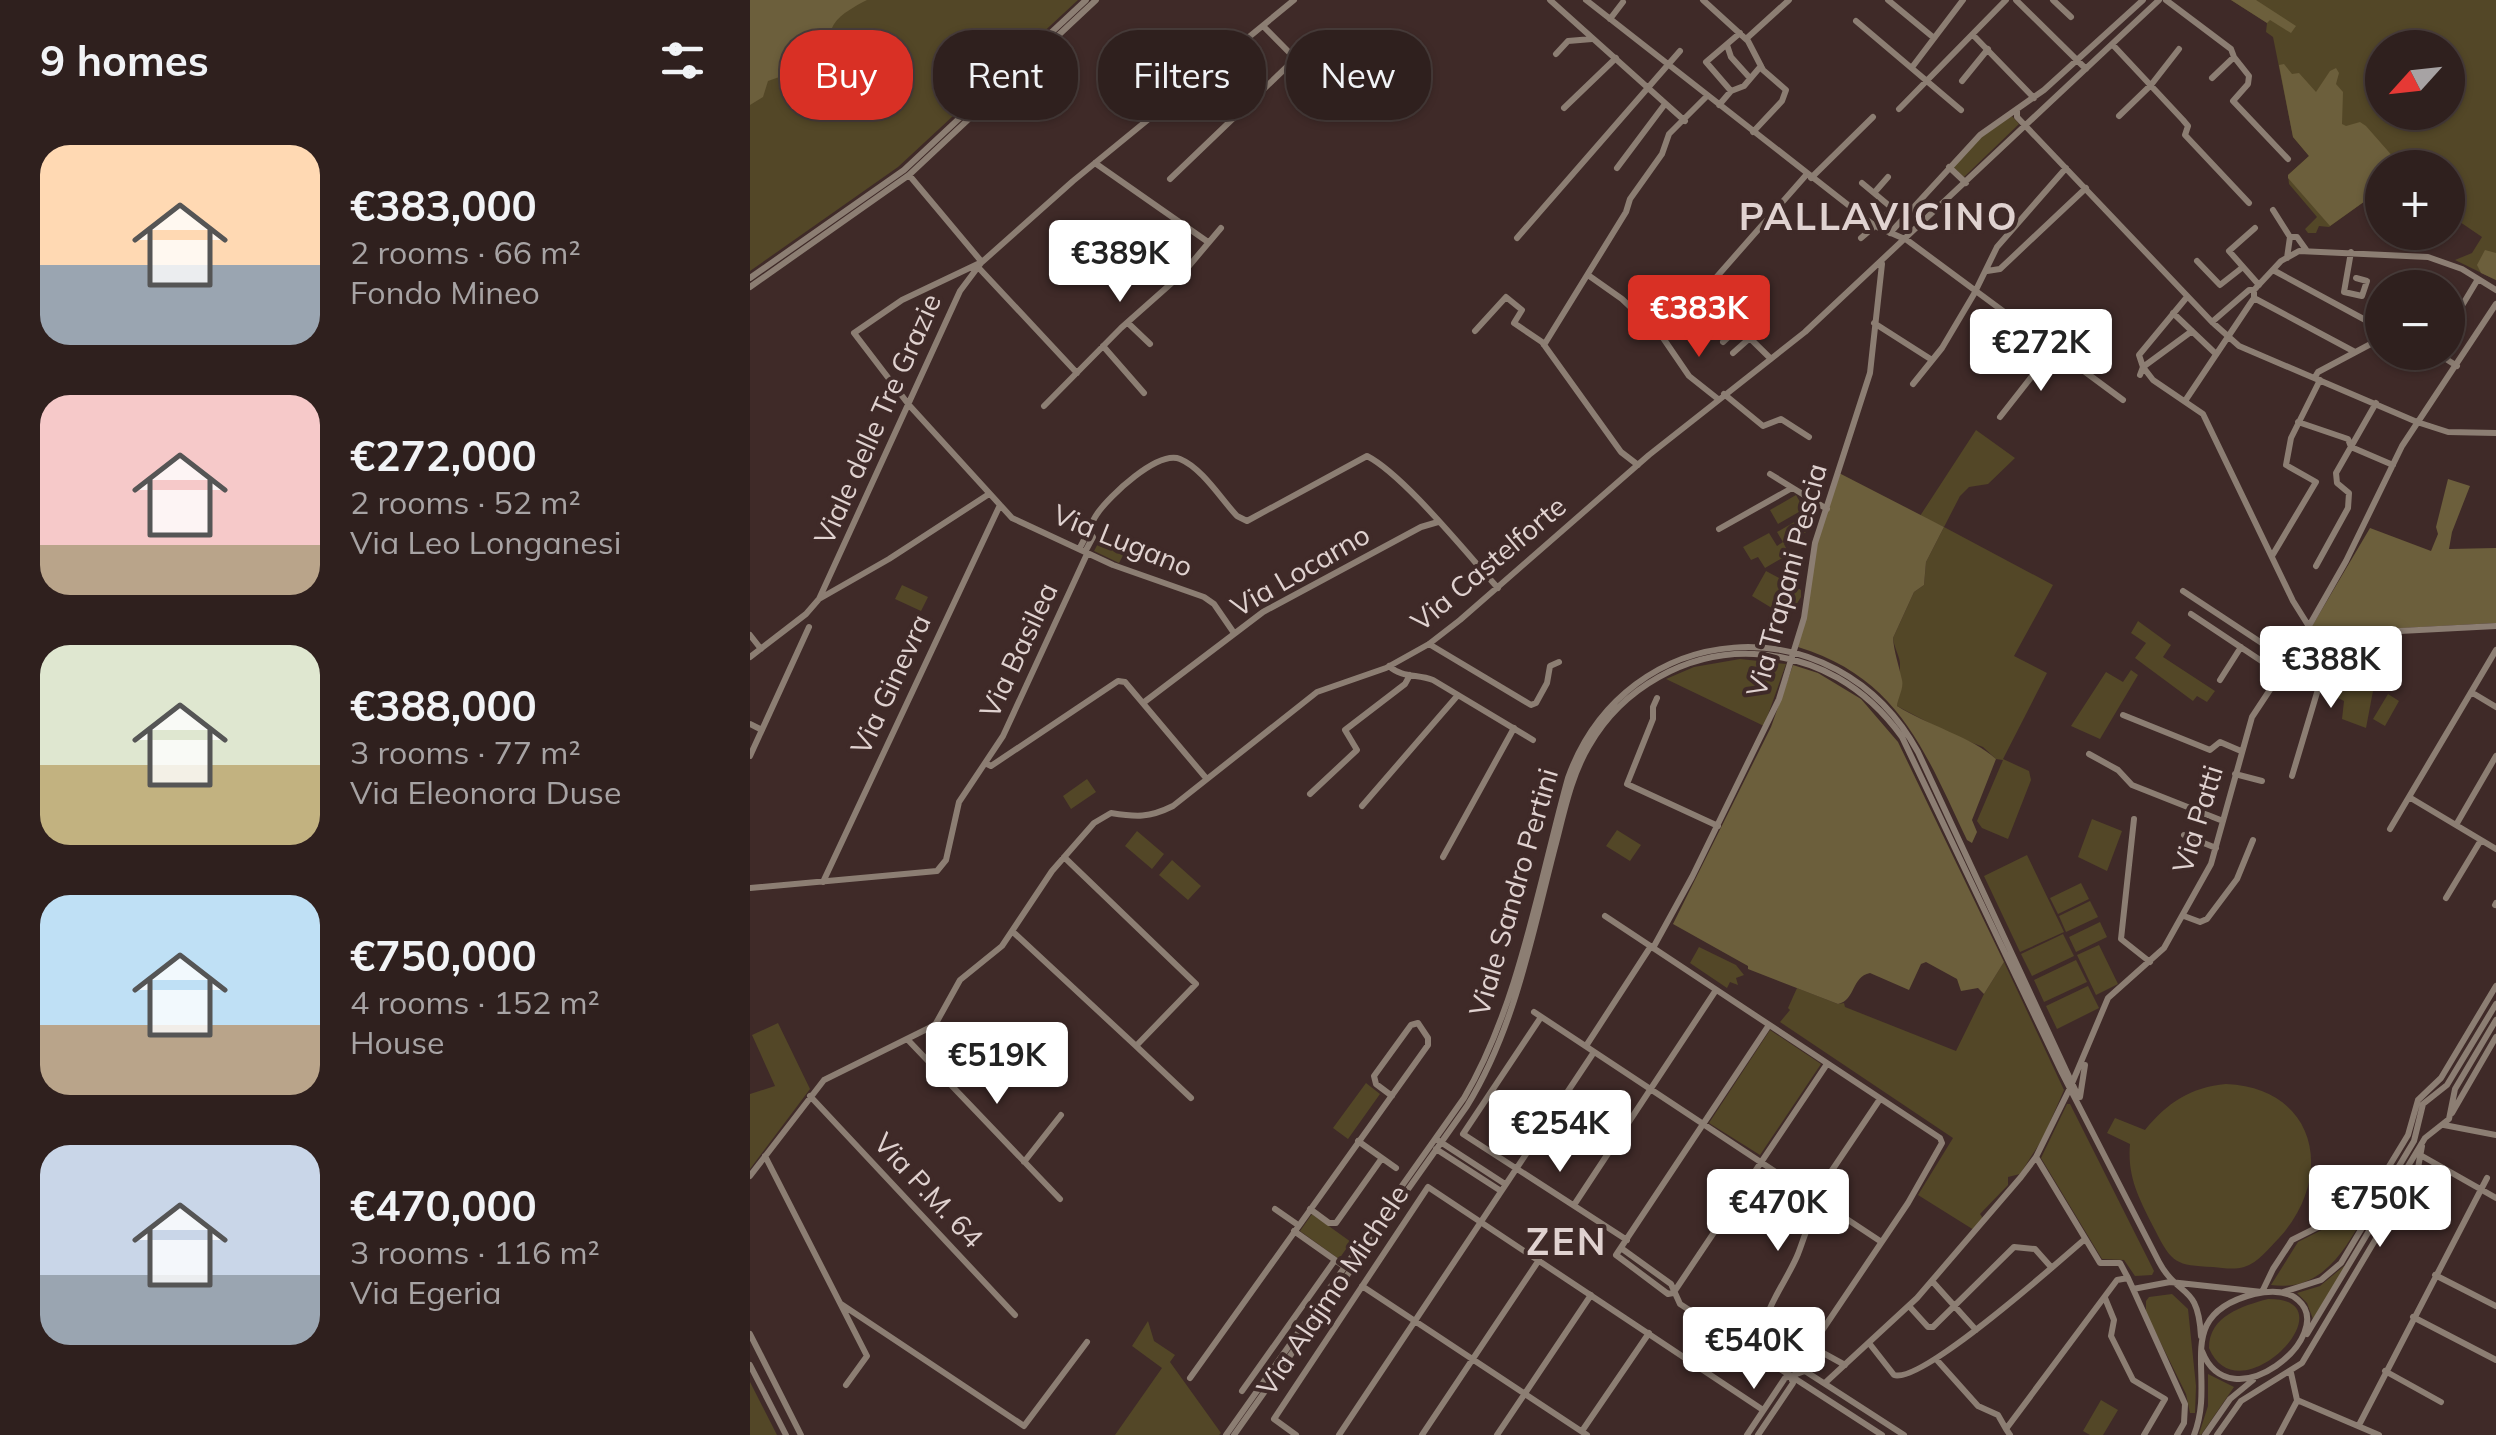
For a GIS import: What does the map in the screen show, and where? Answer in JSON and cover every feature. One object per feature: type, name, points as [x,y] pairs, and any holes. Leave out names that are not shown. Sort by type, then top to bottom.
[{"type":"street","points":[[750,278],[904,170],[1086,0]]},
{"type":"street","points":[[750,287],[909,175],[1096,0]]},
{"type":"street","points":[[980,264],[1094,163],[1294,0]]},
{"type":"street","points":[[1550,0],[1685,121]]},
{"type":"street","points":[[1586,0],[1876,226],[1906,240],[2123,400]]},
{"type":"street","points":[[1703,0],[1744,38],[1761,66],[1786,90],[1782,101],[1753,132]]},
{"type":"street","points":[[1731,91],[1706,62],[1727,44],[1744,38],[1789,0]]},
{"type":"street","points":[[1888,0],[1934,38]]},
{"type":"street","points":[[1913,66],[1963,0]]},
{"type":"street","points":[[1899,109],[2006,0]]},
{"type":"street","points":[[2016,0],[2086,69]]},
{"type":"street","points":[[2053,0],[2072,17]]},
{"type":"street","points":[[1890,233],[1980,135],[2034,98],[2143,0]]},
{"type":"street","points":[[2162,0],[2231,49],[2249,76],[2248,84],[2234,101],[2288,159]]},
{"type":"street","name":"Via Castelforte","points":[[750,1176],[810,1096],[833,1074],[935,1025],[960,980],[1002,946],[1064,858],[1102,817],[1111,813],[1137,818],[1153,816],[1172,806],[1316,692],[1389,666],[1429,644],[1883,261],[2162,0]]},
{"type":"street","points":[[1610,18],[1623,2]]},
{"type":"street","points":[[2134,8],[2141,17]]},
{"type":"street","points":[[1856,21],[1961,110]]},
{"type":"street","points":[[2119,21],[2127,30]]},
{"type":"street","points":[[1262,26],[1286,49]]},
{"type":"street","points":[[1973,34],[2034,98]]},
{"type":"street","points":[[1556,54],[1568,41],[1593,38]]},
{"type":"street","points":[[1727,44],[1731,57],[1750,77]]},
{"type":"street","points":[[2112,44],[2188,126],[2184,135],[2249,203]]},
{"type":"street","points":[[2119,116],[2179,49]]},
{"type":"street","points":[[1962,82],[1988,50]]},
{"type":"street","points":[[1517,238],[1680,52]]},
{"type":"street","points":[[2212,78],[2234,57]]},
{"type":"street","points":[[1564,108],[1616,58]]},
{"type":"street","points":[[1719,105],[1761,66]]},
{"type":"street","points":[[1170,179],[1286,67]]},
{"type":"street","points":[[1544,345],[1626,212],[1630,198],[1662,154],[1669,134],[1707,96]]},
{"type":"street","points":[[1616,168],[1665,104]]},
{"type":"street","points":[[2026,104],[2038,115]]},
{"type":"street","points":[[2017,110],[2016,115],[2026,126],[2239,346],[2417,422],[2448,432],[2496,433]]},
{"type":"street","points":[[1663,338],[1809,176],[1873,117]]},
{"type":"street","points":[[1094,163],[1208,242]]},
{"type":"street","points":[[1950,168],[1966,183]]},
{"type":"street","points":[[1913,384],[1976,290],[1997,247],[2066,168]]},
{"type":"street","points":[[909,175],[980,264],[1077,372]]},
{"type":"street","points":[[1874,193],[1888,177]]},
{"type":"street","points":[[1861,238],[1892,208],[1862,183]]},
{"type":"street","points":[[1985,271],[2000,268],[2086,188]]},
{"type":"street","points":[[2273,210],[2290,237],[2287,258]]},
{"type":"street","points":[[1044,406],[1128,322],[1184,273],[1221,228]]},
{"type":"street","points":[[2255,228],[2229,252],[2256,291]]},
{"type":"street","points":[[1890,233],[1893,249]]},
{"type":"street","points":[[2290,237],[2297,237],[2307,252]]},
{"type":"street","points":[[2186,401],[2256,291],[2287,258],[2307,252],[2428,257],[2496,290]]},
{"type":"street","points":[[2351,252],[2344,292],[2362,296],[2367,280],[2356,278]]},
{"type":"street","name":"Via Trapani Pescia","points":[[1586,1046],[1652,947],[1770,722],[1804,618],[1812,551],[1870,373],[1883,261]]},
{"type":"street","points":[[2197,261],[2220,285],[2243,267]]},
{"type":"street","name":"Via Lugano","points":[[980,264],[902,300],[854,333],[909,404],[1012,518],[1146,578],[1204,597],[1214,604],[1234,633]]},
{"type":"street","name":"Viale delle Tre Grazie","points":[[819,599],[960,291],[980,264]]},
{"type":"street","points":[[2273,270],[2365,320]]},
{"type":"street","points":[[1588,275],[1622,299],[1663,338],[1689,376],[1763,426],[1781,419],[1810,437]]},
{"type":"street","points":[[2465,301],[2478,279]]},
{"type":"street","points":[[2212,322],[2249,290],[2256,291],[2355,352]]},
{"type":"street","points":[[1704,293],[1771,359]]},
{"type":"street","points":[[1475,331],[1506,297],[1522,310],[1514,323],[1544,345],[1621,452],[1629,462],[1638,465]]},
{"type":"street","points":[[2188,297],[2140,355],[2142,371],[2203,414],[2308,625]]},
{"type":"street","name":"Via Patti","points":[[2465,353],[2496,304]]},
{"type":"street","points":[[2173,312],[2216,354]]},
{"type":"street","points":[[1128,322],[1150,344]]},
{"type":"street","points":[[1874,323],[1932,360]]},
{"type":"street","points":[[1724,342],[1740,326]]},
{"type":"street","points":[[2142,371],[2192,331]]},
{"type":"street","points":[[1733,353],[1751,337]]},
{"type":"street","points":[[1103,346],[1144,393]]},
{"type":"street","points":[[2272,556],[2316,482],[2286,465],[2291,438],[2318,372],[2365,347]]},
{"type":"street","points":[[2000,417],[2054,348]]},
{"type":"street","name":"Via Patti","points":[[1826,1382],[1932,1282],[2036,1157],[2111,994],[2167,944],[2184,916],[2211,864],[2252,717],[2304,636],[2417,422],[2454,370]]},
{"type":"street","points":[[2316,566],[2348,508],[2349,493],[2337,484],[2335,476],[2376,404]]},
{"type":"street","points":[[2298,422],[2348,439],[2351,448],[2394,465]]},
{"type":"street","name":"Via Basilea","points":[[822,882],[937,871],[946,860],[959,802],[987,764],[1093,536],[1089,532],[1101,508],[1162,459],[1174,457],[1192,466],[1242,520],[1270,511],[1363,456],[1378,462],[1422,504]]},
{"type":"street","points":[[1770,474],[1827,510]]},
{"type":"street","points":[[1718,529],[1792,488]]},
{"type":"street","points":[[750,657],[819,599],[989,494]]},
{"type":"street","points":[[1422,504],[1498,588]]},
{"type":"street","points":[[1420,527],[1422,504]]},
{"type":"street","name":"Via Ginevra","points":[[822,882],[1000,505]]},
{"type":"street","name":"Via Locarno","points":[[1143,703],[1262,612],[1420,527],[1438,522]]},
{"type":"street","points":[[2183,591],[2289,661]]},
{"type":"street","points":[[2191,614],[2281,674]]},
{"type":"street","points":[[2304,636],[2496,626]]},
{"type":"street","points":[[750,756],[809,627]]},
{"type":"street","points":[[750,635],[761,649]]},
{"type":"street","points":[[2292,776],[2334,636]]},
{"type":"street","points":[[1429,644],[1531,705],[1547,683],[1550,666],[1560,662]]},
{"type":"street","name":"Viale Sandro Pertini","points":[[1234,1435],[1436,1144],[1493,1042],[1568,778],[1594,726],[1630,688],[1674,662],[1727,648],[1769,648],[1824,662],[1879,699],[1909,735],[2083,1109],[2159,1262],[2196,1302],[2201,1336]]},
{"type":"street","points":[[2220,680],[2242,648]]},
{"type":"street","points":[[2390,829],[2496,650]]},
{"type":"street","points":[[1389,666],[1396,672],[1433,680],[1534,740]]},
{"type":"street","points":[[1310,794],[1357,750],[1345,730],[1405,684],[1410,675]]},
{"type":"street","points":[[987,764],[991,766],[1118,681],[1126,682],[1206,778]]},
{"type":"street","points":[[2471,692],[2496,706]]},
{"type":"street","points":[[1362,806],[1458,696]]},
{"type":"street","points":[[1657,698],[1628,785],[1718,826]]},
{"type":"street","points":[[2123,715],[2210,750],[2220,742],[2241,751]]},
{"type":"street","points":[[750,724],[762,730]]},
{"type":"street","points":[[1443,857],[1514,728]]},
{"type":"street","points":[[2089,754],[2118,770],[2132,785],[2222,821]]},
{"type":"street","points":[[2456,825],[2496,756]]},
{"type":"street","points":[[2235,774],[2262,782]]},
{"type":"street","points":[[2408,797],[2496,849]]},
{"type":"street","points":[[2134,820],[2121,939],[2150,962]]},
{"type":"street","points":[[2184,835],[2216,848]]},
{"type":"street","points":[[2184,916],[2201,923],[2209,918],[2237,879],[2253,840]]},
{"type":"street","points":[[2446,898],[2481,840]]},
{"type":"street","points":[[1064,858],[1196,984],[1136,1046]]},
{"type":"street","points":[[750,888],[822,882]]},
{"type":"street","points":[[1605,916],[1940,1138],[1942,1144],[1908,1203],[1811,1347]]},
{"type":"street","points":[[1012,930],[1191,1098]]},
{"type":"street","points":[[2133,1290],[2158,1282],[2174,1282],[2281,1292],[2314,1284],[2338,1267],[2412,1126],[2418,1100],[2442,1078],[2496,986]]},
{"type":"street","points":[[1574,1205],[1716,990]]},
{"type":"street","points":[[2194,1435],[2203,1399],[2201,1336],[2207,1320],[2221,1308],[2262,1292],[2272,1268],[2292,1240],[2363,1204],[2385,1182],[2418,1134],[2426,1100],[2446,1088],[2496,1004]]},
{"type":"street","points":[[1627,1240],[1463,1134],[1538,1015],[1880,1241]]},
{"type":"street","points":[[2490,1048],[2496,1021]]},
{"type":"street","points":[[2452,1110],[2457,1086],[2496,1021]]},
{"type":"street","points":[[1190,1378],[1358,1141],[1392,1096],[1429,1043],[1418,1023],[1411,1025],[1374,1076],[1376,1084],[1392,1096]]},
{"type":"street","points":[[2083,1109],[2081,1078],[2098,1024]]},
{"type":"street","points":[[1673,1293],[1668,1294],[1619,1252],[1769,1025]]},
{"type":"street","points":[[2460,1065],[2469,1031]]},
{"type":"street","points":[[2205,1435],[2230,1399],[2296,1347],[2322,1313],[2424,1140],[2452,1110],[2496,1037]]},
{"type":"street","points":[[908,1040],[1060,1199]]},
{"type":"street","points":[[1339,1435],[1594,1052]]},
{"type":"street","points":[[1673,1293],[1827,1064]]},
{"type":"street","points":[[2435,1095],[2446,1098],[2458,1120],[2496,1135]]},
{"type":"street","name":"Via P.M. 64","points":[[810,1096],[1014,1315]]},
{"type":"street","points":[[1765,1321],[1772,1298],[1798,1254],[1817,1199],[1880,1098]]},
{"type":"street","points":[[2422,1113],[2426,1122],[2480,1130]]},
{"type":"street","points":[[1024,1162],[1061,1115]]},
{"type":"street","points":[[2219,1434],[2241,1402],[2291,1373],[2306,1358],[2419,1166],[2424,1140]]},
{"type":"street","points":[[1358,1141],[1396,1168]]},
{"type":"street","points":[[1436,1144],[1503,1188]]},
{"type":"street","name":"Viale Sandro Pertini","points":[[1226,1435],[1436,1144]]},
{"type":"street","points":[[765,1156],[868,1356],[846,1384]]},
{"type":"street","points":[[2422,1156],[2496,1198]]},
{"type":"street","points":[[2036,1157],[2100,1263],[2120,1264],[2128,1278],[2187,1413],[2177,1435]]},
{"type":"street","points":[[1310,1209],[1329,1223],[1336,1223],[1382,1158]]},
{"type":"street","points":[[2359,1424],[2487,1178]]},
{"type":"street","name":"Via Alajmo Michele","points":[[1296,1435],[1274,1419],[1428,1186],[1481,1221]]},
{"type":"street","points":[[1275,1209],[1345,1268]]},
{"type":"street","points":[[1481,1221],[1763,1410]]},
{"type":"street","points":[[1870,1343],[1897,1377],[1904,1377],[1936,1360],[1976,1330],[2085,1239]]},
{"type":"street","points":[[1909,1306],[1931,1328],[2014,1247],[2035,1249],[2051,1268]]},
{"type":"street","points":[[1242,1391],[1335,1260]]},
{"type":"street","points":[[1422,1435],[1539,1260]]},
{"type":"street","points":[[2158,1282],[2163,1275],[2159,1262]]},
{"type":"street","points":[[2435,1274],[2496,1306]]},
{"type":"street","points":[[1936,1360],[1978,1406],[1998,1415],[2008,1432],[2114,1283],[2128,1278]]},
{"type":"street","points":[[1932,1282],[1976,1330]]},
{"type":"street","points":[[1362,1286],[1583,1434],[1649,1334]]},
{"type":"street","points":[[2281,1292],[2298,1300],[2308,1316],[2307,1328],[2296,1347]]},
{"type":"street","points":[[1673,1293],[1680,1304],[1882,1435]]},
{"type":"street","points":[[1497,1435],[1591,1295]]},
{"type":"street","points":[[2104,1297],[2114,1320],[2111,1336],[2133,1380],[2164,1399]]},
{"type":"street","points":[[841,1304],[1024,1426],[1087,1342]]},
{"type":"street","points":[[1732,1315],[1740,1311],[1765,1321],[1845,1364]]},
{"type":"street","points":[[2412,1317],[2496,1360]]},
{"type":"street","points":[[750,1334],[801,1435]]},
{"type":"street","points":[[2202,1351],[2211,1367],[2230,1379],[2269,1370]]},
{"type":"street","points":[[750,1365],[786,1435]]},
{"type":"street","points":[[2384,1370],[2440,1402]]},
{"type":"street","points":[[1747,1435],[1785,1378],[1805,1371],[1904,1435]]},
{"type":"street","points":[[2279,1435],[2297,1400],[2291,1373]]},
{"type":"street","points":[[1758,1435],[1793,1383],[1790,1376]]},
{"type":"street","points":[[2144,1435],[2164,1399],[2180,1392]]},
{"type":"street","points":[[2297,1400],[2379,1435]]},
{"type":"shaded area","points":[[750,0],[1078,0],[1046,30],[933,30],[933,120],[949,120],[898,167],[750,271]]},
{"type":"shaded area","points":[[750,0],[867,0],[843,15],[831,30],[780,30],[780,77],[768,81],[763,97],[750,105]]},
{"type":"shaded area","points":[[2231,0],[2496,0],[2496,280],[2455,260],[2472,253],[2482,237],[2465,225],[2465,150],[2365,150],[2365,201],[2329,227],[2319,226],[2316,233],[2308,233],[2305,229],[2317,217],[2289,184],[2288,175],[2309,156],[2293,137],[2273,37],[2266,32],[2267,23]]},
{"type":"shaded area","points":[[2231,0],[2256,0],[2296,26],[2291,33]]},
{"type":"shaded area","points":[[2284,64],[2292,74],[2299,73],[2316,92],[2336,68],[2336,84],[2343,92],[2342,124],[2360,122],[2387,150],[2365,150],[2365,201],[2330,226],[2288,178],[2309,156],[2293,137],[2279,65]]},
{"type":"shaded area","points":[[2012,116],[2019,124],[1964,177],[1953,167],[1981,137]]},
{"type":"shaded area","points":[[2485,250],[2496,253],[2496,280],[2481,273],[2477,265]]},
{"type":"shaded area","points":[[1976,430],[2015,458],[1988,484],[1969,487],[1944,527],[1920,516]]},
{"type":"shaded area","points":[[1839,473],[1944,527],[1926,562],[1924,585],[1914,592],[1893,638],[1902,683],[1897,706],[1975,744],[1996,759],[1972,820],[1977,832],[1972,843],[1967,840],[1922,748],[1885,698],[1833,661],[1798,647],[1815,550]]},
{"type":"shaded area","points":[[2448,479],[2470,486],[2449,549],[2496,548],[2496,623],[2308,633],[2370,528],[2431,551]]},
{"type":"shaded area","points":[[1796,495],[1804,509],[1778,524],[1770,510]]},
{"type":"shaded area","points":[[1803,517],[1810,530],[1784,544],[1789,554],[1765,568],[1758,557],[1751,560],[1743,547],[1769,533],[1777,546],[1783,542],[1777,532]]},
{"type":"shaded area","points":[[1944,527],[2053,585],[2014,656],[2047,673],[2003,759],[2029,771],[2031,780],[2008,839],[1982,828],[1977,821],[2003,760],[1897,706],[1900,663],[1893,638],[1914,592],[1924,585],[1926,562]]},
{"type":"shaded area","points":[[1101,538],[1126,550],[1119,563],[1094,551]]},
{"type":"shaded area","points":[[1766,571],[1801,590],[1788,618],[1752,596]]},
{"type":"shaded area","points":[[902,585],[928,597],[921,611],[895,599]]},
{"type":"shaded area","points":[[2138,621],[2171,645],[2163,657],[2215,691],[2207,702],[2197,696],[2193,701],[2135,658],[2146,643],[2131,633]]},
{"type":"shaded area","points":[[2351,647],[2381,649],[2366,728],[2342,719],[2344,701],[2336,697]]},
{"type":"shaded area","points":[[1740,659],[1786,664],[1764,726],[1666,679],[1694,667]]},
{"type":"shaded area","points":[[1793,665],[1818,673],[1861,699],[1898,742],[2004,962],[1984,994],[1978,988],[1961,991],[1957,979],[1926,962],[1921,964],[1909,990],[1870,973],[1838,1004],[1748,969],[1673,924],[1771,727]]},
{"type":"shaded area","points":[[2131,670],[2138,675],[2100,739],[2071,726],[2106,672],[2123,682]]},
{"type":"shaded area","points":[[2388,694],[2399,701],[2385,726],[2373,719]]},
{"type":"shaded area","points":[[1087,779],[1096,792],[1071,809],[1063,796]]},
{"type":"shaded area","points":[[2092,819],[2122,831],[2107,871],[2078,857]]},
{"type":"shaded area","points":[[1617,830],[1641,845],[1630,861],[1606,846]]},
{"type":"shaded area","points":[[1137,831],[1164,854],[1152,869],[1125,846]]},
{"type":"shaded area","points":[[2027,855],[2064,932],[2020,952],[1984,876]]},
{"type":"shaded area","points":[[1172,860],[1201,886],[1188,900],[1159,875]]},
{"type":"shaded area","points":[[2081,883],[2089,899],[2058,914],[2050,898]]},
{"type":"shaded area","points":[[2090,901],[2098,917],[2066,932],[2059,916]]},
{"type":"shaded area","points":[[2100,922],[2107,937],[2076,952],[2069,937]]},
{"type":"shaded area","points":[[2063,934],[2074,956],[2032,976],[2021,954]]},
{"type":"shaded area","points":[[2099,945],[2118,984],[2096,995],[2077,955]]},
{"type":"shaded area","points":[[1699,947],[1736,965],[1744,975],[1736,978],[1738,985],[1730,982],[1727,988],[1690,963]]},
{"type":"shaded area","points":[[2076,960],[2087,982],[2044,1002],[2034,980]]},
{"type":"shaded area","points":[[2004,962],[2064,1090],[2043,1138],[2020,1174],[2008,1177],[2008,1185],[1980,1214],[1984,1220],[1974,1230],[1918,1195],[1953,1138],[1780,1022],[1790,1010],[1797,988],[1844,1003],[1845,1007],[1956,1051]]},
{"type":"shaded area","points":[[2088,986],[2099,1008],[2057,1029],[2046,1006]]},
{"type":"shaded area","points":[[778,1023],[810,1089],[750,1169],[750,1094],[775,1086],[752,1035]]},
{"type":"shaded area","points":[[1770,1030],[1821,1064],[1760,1155],[1709,1123]]},
{"type":"shaded area","points":[[1366,1083],[1380,1094],[1348,1139],[1333,1128]]},
{"type":"shaded area","points":[[2226,1084],[2257,1089],[2281,1101],[2298,1118],[2308,1140],[2311,1164],[2307,1189],[2297,1214],[2279,1238],[2249,1265],[2191,1265],[2171,1256],[2144,1209],[2131,1168],[2130,1144],[2107,1133],[2115,1118],[2145,1130],[2181,1098]]},
{"type":"shaded area","points":[[2067,1104],[2154,1271],[2152,1275],[2135,1276],[2124,1260],[2102,1259],[2041,1158]]},
{"type":"shaded area","points":[[2361,1210],[2366,1213],[2329,1266],[2304,1282],[2271,1285],[2298,1242]]},
{"type":"shaded area","points":[[1312,1214],[1351,1242],[1339,1259],[1300,1231]]},
{"type":"shaded area","points":[[2344,1266],[2313,1319],[2307,1303],[2297,1293],[2320,1286]]},
{"type":"shaded area","points":[[2172,1294],[2188,1309],[2195,1413],[2190,1413],[2186,1394],[2146,1313],[2149,1297]]},
{"type":"shaded area","points":[[2268,1299],[2291,1304],[2299,1316],[2295,1333],[2264,1364],[2243,1371],[2224,1367],[2209,1348],[2215,1328],[2238,1309]]},
{"type":"shaded area","points":[[1148,1321],[1154,1341],[1175,1355],[1170,1362],[1219,1435],[1115,1435],[1162,1368],[1132,1346]]},
{"type":"shaded area","points":[[2208,1374],[2234,1387],[2201,1435],[2208,1406]]},
{"type":"shaded area","points":[[750,1382],[777,1435],[750,1435]]},
{"type":"shaded area","points":[[2101,1400],[2118,1410],[2103,1435],[2090,1435],[2083,1431]]},
{"type":"district","name":"PALLAVICINO","points":[[1879,216]]},
{"type":"district","name":"ZEN","points":[[1567,1241]]}]
